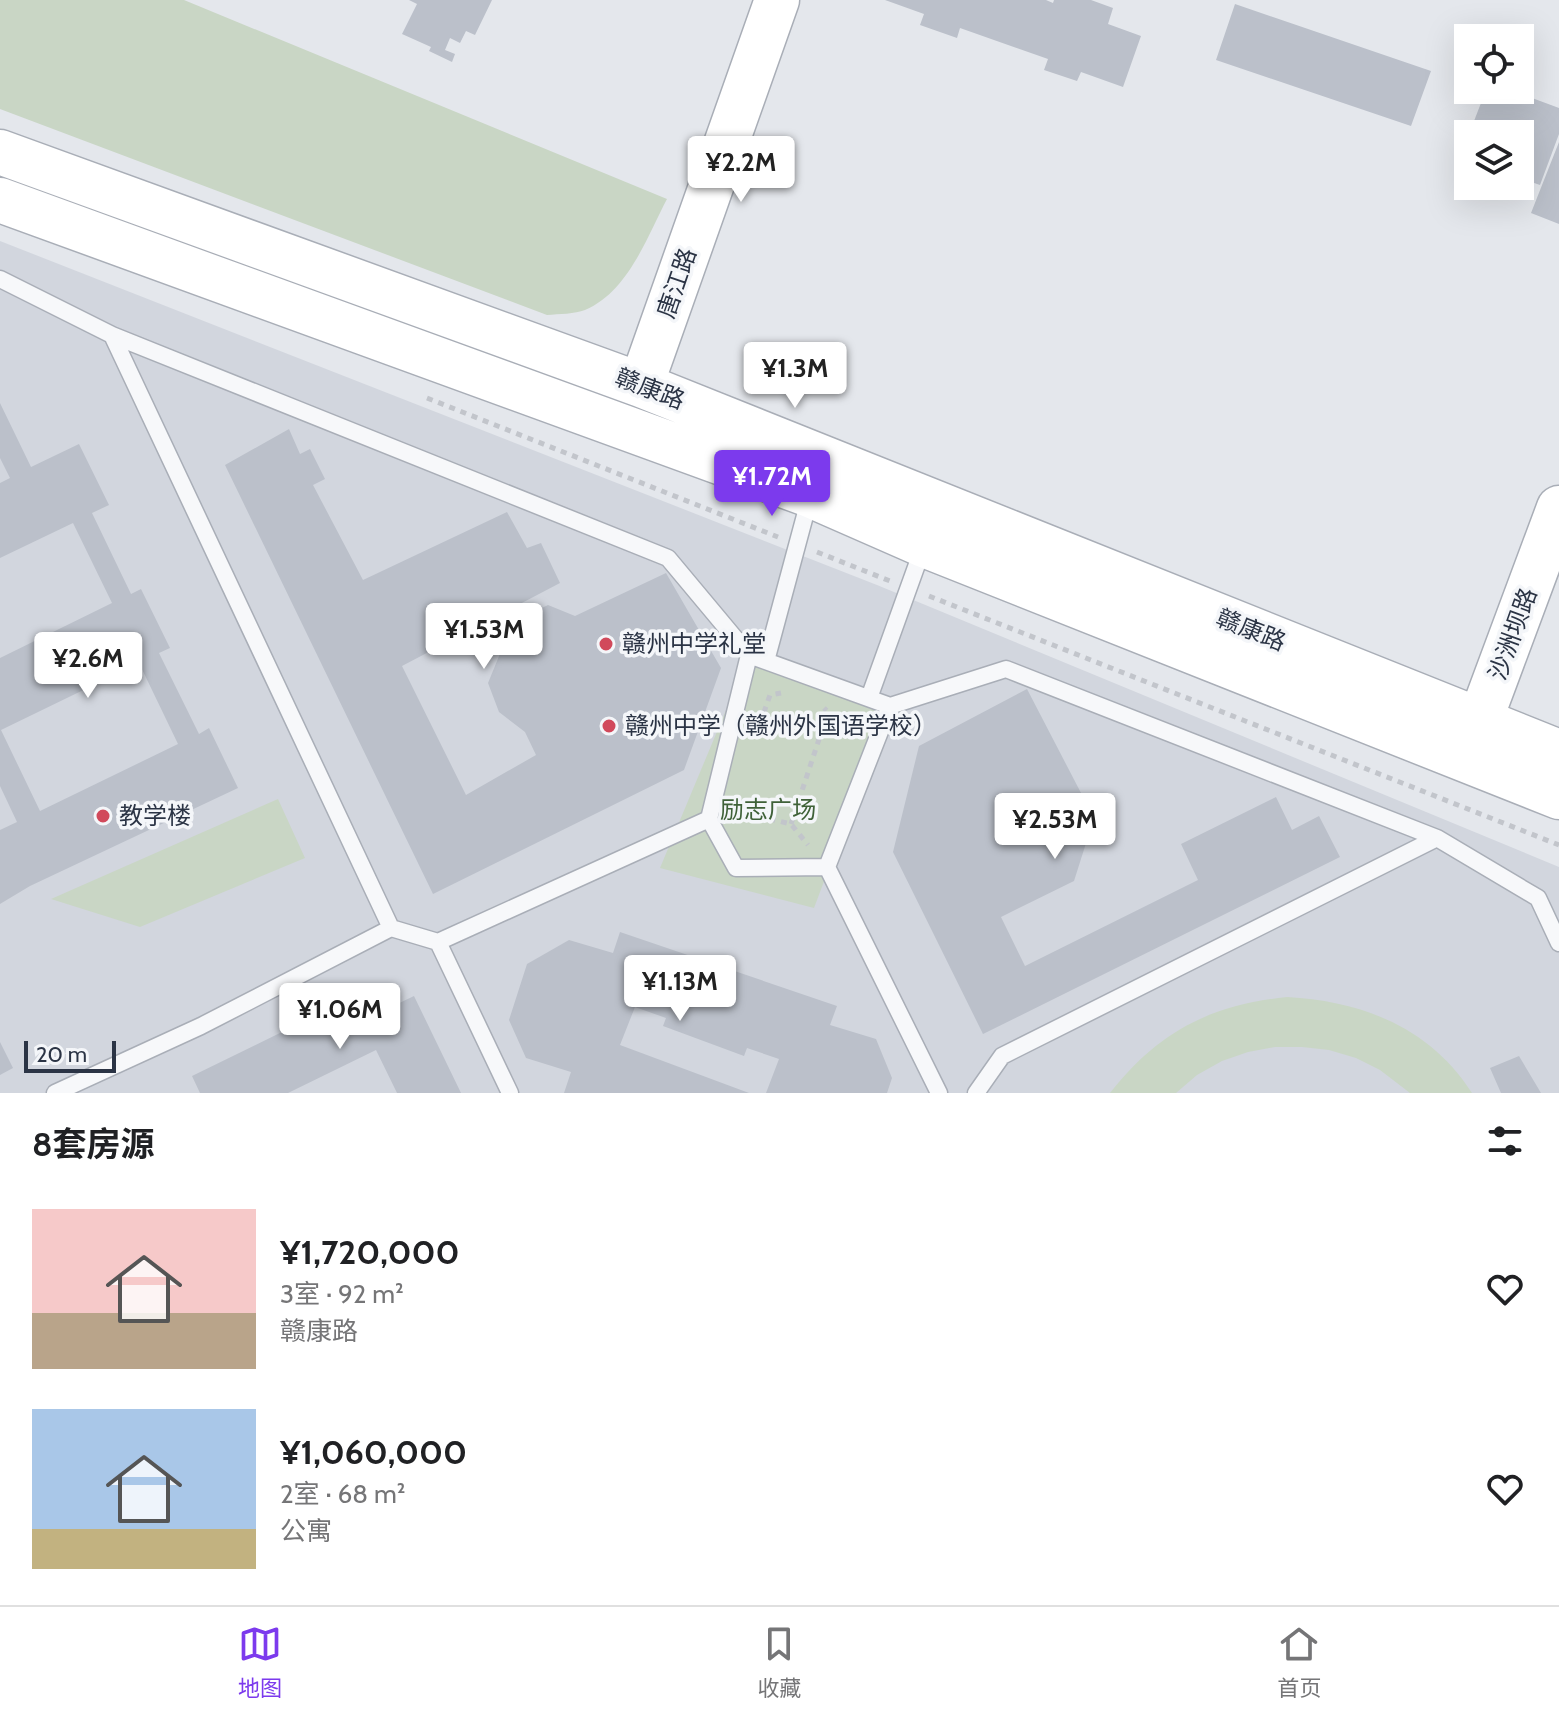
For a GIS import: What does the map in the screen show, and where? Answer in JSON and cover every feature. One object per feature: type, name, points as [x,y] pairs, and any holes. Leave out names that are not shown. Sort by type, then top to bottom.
[{"type":"main road","name":"唐江路","points":[[641,385],[777,0]]},
{"type":"main road","name":"赣康路","points":[[0,152],[641,385],[1472,741],[1559,797]]},
{"type":"main road","name":"赣康路","points":[[0,200],[810,495],[924,545],[1472,741],[1559,752]]},
{"type":"main road","name":"沙洲坝路","points":[[1472,741],[1559,508]]},
{"type":"lane","points":[[0,279],[112,335],[668,558],[749,655],[890,706],[1006,669],[1437,838],[1538,898],[1559,943]]},
{"type":"lane","points":[[112,335],[391,928]]},
{"type":"lane","points":[[766,661],[810,495]]},
{"type":"lane","points":[[869,698],[924,545]]},
{"type":"lane","points":[[749,655],[709,819],[736,868],[827,867]]},
{"type":"lane","points":[[890,706],[827,867],[939,1093]]},
{"type":"lane","points":[[55,1093],[201,1026],[391,928],[438,942],[709,819]]},
{"type":"lane","points":[[976,1093],[1002,1056],[1437,838]]},
{"type":"lane","points":[[438,942],[510,1093]]},
{"type":"path","points":[[752,745],[770,695],[784,692]]},
{"type":"path","points":[[791,824],[828,712],[818,704]]},
{"type":"path","points":[[730,807],[726,817],[748,814],[791,824],[827,867]]},
{"type":"shaded area","name":"赣州中学（赣州外国语学校）","points":[[0,241],[877,585],[1559,867],[1559,1093],[0,1093]]},
{"type":"green space","points":[[0,0],[184,0],[667,199],[635,262],[613,290],[585,310],[547,315],[0,109]]},
{"type":"green space","name":"励志广场","points":[[749,655],[890,706],[814,908],[660,868]]},
{"type":"green space","points":[[278,799],[305,858],[140,927],[51,899]]},
{"type":"green space","points":[[1287,997],[1341,1004],[1392,1022],[1436,1051],[1472,1093],[1410,1093],[1380,1070],[1356,1058],[1329,1050],[1275,1047],[1222,1061],[1197,1075],[1176,1093],[1110,1093],[1147,1053],[1188,1025],[1234,1007]]},
{"type":"building","points":[[409,0],[492,0],[475,35],[466,31],[460,43],[450,38],[445,50],[455,54],[452,62],[429,51],[431,47],[402,34],[417,4]]},
{"type":"building","points":[[885,0],[1046,0],[1053,3],[1054,0],[1091,0],[1113,8],[1108,24],[1141,36],[1123,87],[1081,72],[1077,81],[1044,70],[1048,59],[960,28],[957,38],[920,25],[924,14]]},
{"type":"building","points":[[1235,4],[1431,71],[1411,126],[1216,60]]},
{"type":"building","points":[[1534,99],[1559,108],[1559,134],[1540,185],[1534,183],[1534,120],[1474,120],[1481,104],[1534,104]]},
{"type":"building","points":[[1559,142],[1559,224],[1531,213]]},
{"type":"building","points":[[0,403],[31,467],[79,444],[109,505],[92,513],[131,594],[141,589],[170,648],[159,653],[199,734],[209,728],[238,788],[30,886],[0,904],[0,830],[17,822],[0,786],[0,658],[112,603],[73,523],[0,558],[0,483],[10,478],[0,458]],"holes":[[[139,663],[178,744],[40,811],[1,730]]]},
{"type":"building","name":"赣州中学礼堂","points":[[289,429],[300,454],[310,449],[325,479],[313,485],[363,580],[507,512],[527,548],[541,543],[560,583],[402,666],[466,795],[536,755],[525,732],[499,712],[488,683],[513,622],[548,605],[575,616],[666,573],[721,668],[684,770],[433,894],[225,465]]},
{"type":"building","points":[[1027,689],[1094,818],[1074,881],[1001,917],[1025,966],[1198,880],[1181,844],[1276,797],[1292,830],[1319,816],[1340,857],[983,1034],[893,852],[919,746]]},
{"type":"building","points":[[620,932],[837,1006],[830,1025],[876,1039],[892,1078],[887,1093],[766,1093],[779,1059],[747,1048],[744,1056],[663,1026],[666,1018],[635,1007],[620,1045],[749,1093],[564,1093],[571,1072],[526,1058],[509,1020],[527,964],[569,940],[613,953]]},
{"type":"building","points":[[380,984],[391,1007],[414,996],[461,1093],[397,1093],[376,1050],[288,1093],[200,1093],[192,1076]]},
{"type":"building","points":[[0,1042],[13,1068],[0,1075]]},
{"type":"building","points":[[1519,1056],[1541,1093],[1501,1093],[1490,1068]]},
{"type":"place","name":"赣州中学礼堂","points":[[606,644]]},
{"type":"place","name":"赣州中学（赣州外国语学校）","points":[[609,726]]},
{"type":"place","name":"教学楼","points":[[103,816]]}]
